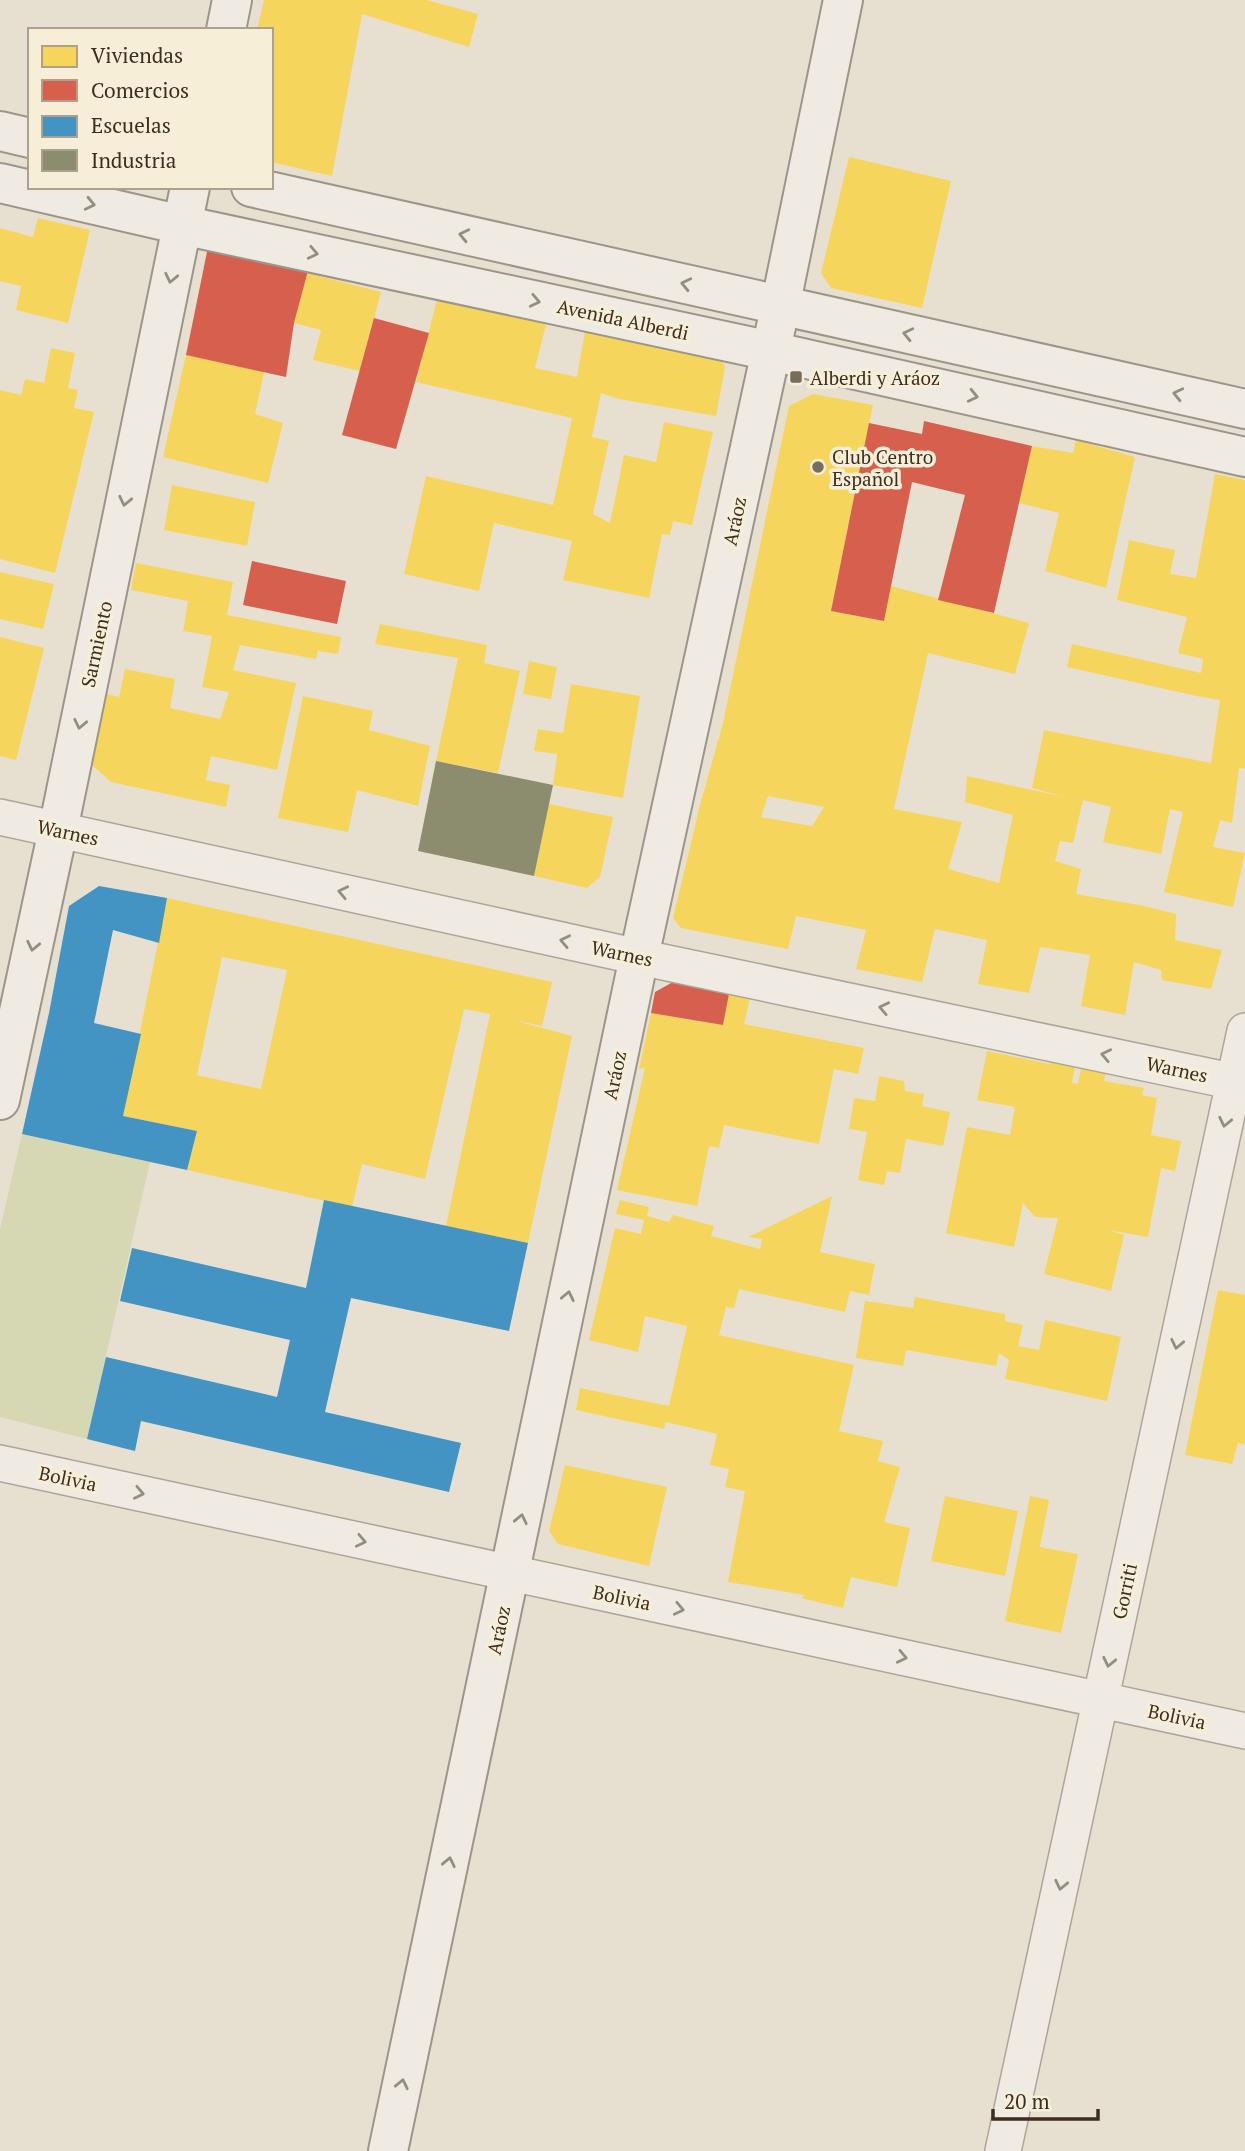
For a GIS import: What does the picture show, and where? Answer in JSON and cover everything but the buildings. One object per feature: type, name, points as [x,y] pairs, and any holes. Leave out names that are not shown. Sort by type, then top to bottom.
[{"type":"street","points":[[226,28],[232,0]]},
{"type":"street","name":"Aráoz","points":[[388,2151],[639,957],[771,351],[843,0]]},
{"type":"street","points":[[0,131],[28,138]]},
{"type":"street","name":"Avenida Alberdi","points":[[0,183],[1245,457]]},
{"type":"street","name":"Sarmiento","points":[[0,1100],[190,189]]},
{"type":"street","points":[[260,189],[1245,409]]},
{"type":"street","name":"Warnes","points":[[0,817],[639,957],[1240,1082]]},
{"type":"street","name":"Gorriti","points":[[1003,2151],[1240,1082],[1245,1031]]},
{"type":"street","name":"Bolivia","points":[[0,1463],[1245,1731]]},
{"type":"green space","points":[[22,1134],[150,1162],[87,1439],[0,1417],[0,1229]]},
{"type":"place","name":"Alberdi y Aráoz","points":[[796,377]]},
{"type":"place","name":"Club Centro Español","points":[[818,467]]}]
